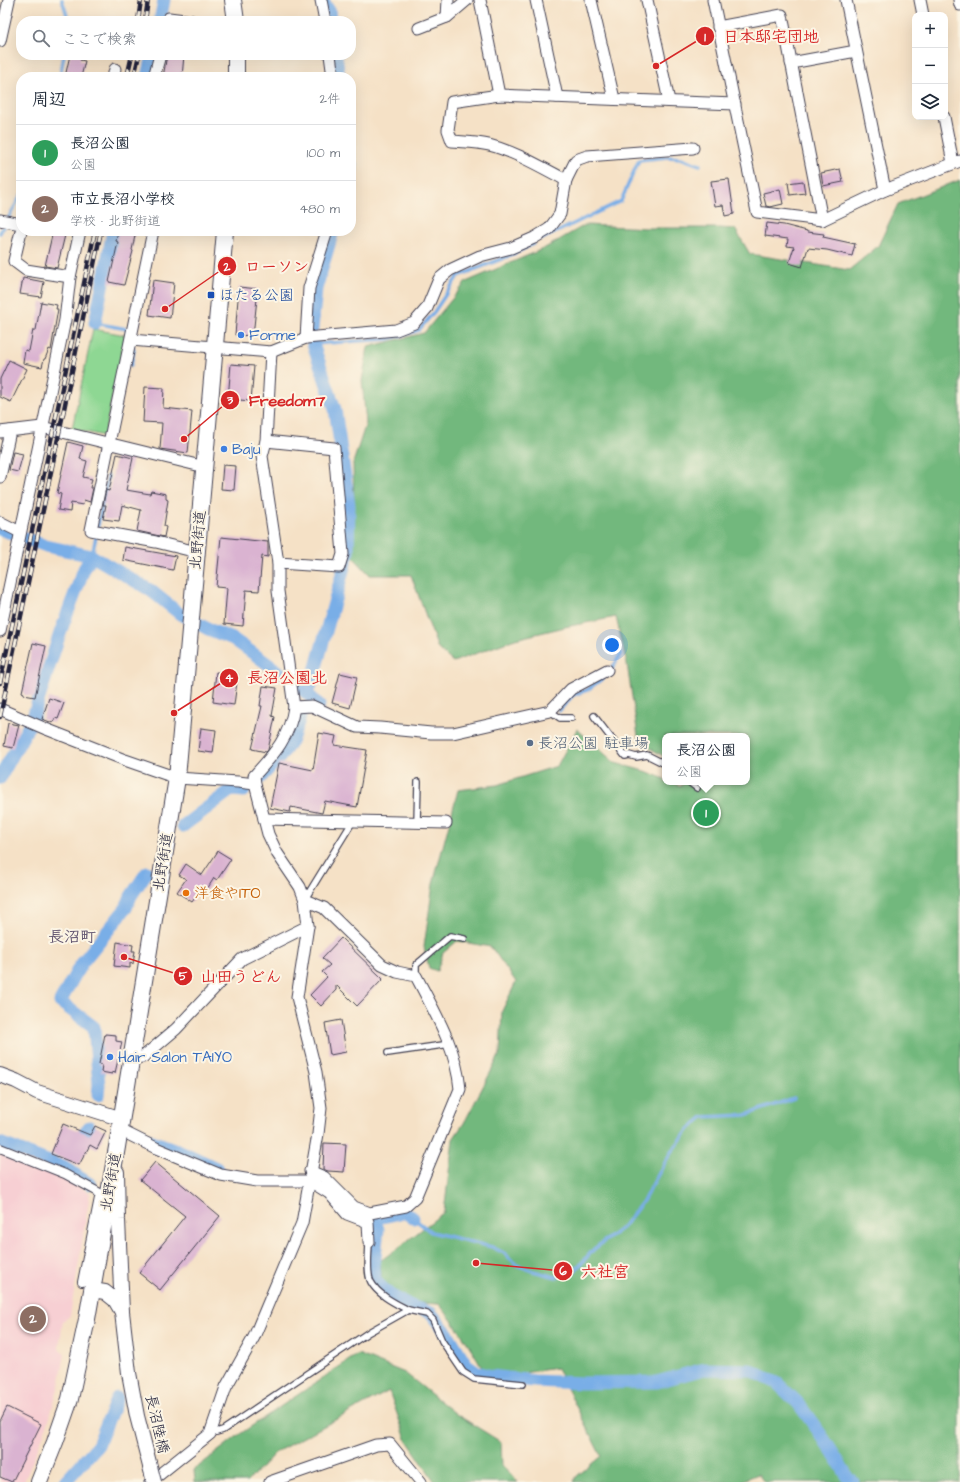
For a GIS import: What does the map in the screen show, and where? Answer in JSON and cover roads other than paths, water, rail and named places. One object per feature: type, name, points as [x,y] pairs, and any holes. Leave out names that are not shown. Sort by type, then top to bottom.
[{"type":"main road","points":[[233,0],[235,16]]},
{"type":"main road","points":[[236,60],[236,72]]},
{"type":"main road","name":"北野街道","points":[[39,1482],[58,1436],[70,1399],[87,1286],[121,1124],[177,778],[225,236]]},
{"type":"street","points":[[0,40],[9,0]]},
{"type":"street","points":[[447,17],[448,0]]},
{"type":"street","points":[[419,28],[447,17],[466,0]]},
{"type":"street","points":[[480,0],[499,95]]},
{"type":"street","points":[[536,0],[557,97]]},
{"type":"street","points":[[591,0],[614,99]]},
{"type":"street","points":[[647,0],[669,101]]},
{"type":"street","points":[[713,0],[757,212],[822,220],[884,190],[956,162],[945,120]]},
{"type":"street","points":[[846,0],[884,190]]},
{"type":"street","points":[[920,0],[922,12]]},
{"type":"street","points":[[959,0],[960,5]]},
{"type":"street","points":[[325,1],[325,16]]},
{"type":"street","points":[[718,27],[782,15],[822,220]]},
{"type":"street","points":[[791,63],[856,51]]},
{"type":"street","points":[[155,72],[159,60]]},
{"type":"street","points":[[331,60],[332,72]]},
{"type":"street","points":[[566,180],[518,156],[488,145],[452,141],[448,130],[452,102],[499,95],[735,104]]},
{"type":"street","points":[[130,340],[271,352],[306,338],[396,330],[414,323],[427,308],[439,279],[450,270],[480,256],[511,248],[534,238],[549,228],[560,214],[566,180],[576,160],[587,156],[692,148]]},
{"type":"street","points":[[0,220],[16,223]]},
{"type":"street","points":[[20,236],[14,261],[26,270],[70,276]]},
{"type":"street","points":[[0,631],[65,320],[70,276],[79,236]]},
{"type":"street","points":[[152,236],[91,530],[156,542],[197,552]]},
{"type":"street","points":[[306,338],[309,288],[325,236]]},
{"type":"street","points":[[150,1482],[210,1434],[226,1386],[254,1337],[302,1223],[318,1134],[320,1108],[316,1072],[297,997],[308,926],[305,900],[300,887],[277,853],[268,834],[254,776],[277,751],[284,739],[292,719],[294,708],[278,591],[278,563],[262,456],[266,441],[271,352]]},
{"type":"street","points":[[0,477],[5,432],[42,427],[205,467]]},
{"type":"street","points":[[266,441],[334,448],[343,554],[339,566],[278,563]]},
{"type":"street","points":[[0,522],[20,532]]},
{"type":"street","points":[[294,708],[312,706],[357,727],[431,733],[453,733],[511,722],[550,711],[571,689],[607,670]]},
{"type":"street","points":[[0,709],[46,729],[177,778],[255,784]]},
{"type":"street","points":[[264,819],[446,823]]},
{"type":"street","points":[[0,1075],[16,1081],[37,1092],[121,1124],[156,1148],[221,1175],[257,1182],[310,1176],[324,1177],[354,1207],[370,1213],[406,1206],[414,1198],[460,1089],[450,1044],[416,976],[397,972],[382,965],[324,908],[305,900]]},
{"type":"street","points":[[132,1058],[143,1057],[176,1029],[242,959],[308,926]]},
{"type":"street","name":"長沼陸橋","points":[[117,1147],[118,1220],[122,1312],[129,1373],[137,1416],[154,1482]]},
{"type":"street","points":[[0,1148],[65,1174],[100,1193],[87,1286],[105,1292],[115,1300],[122,1312]]},
{"type":"street","points":[[310,1176],[329,1193],[347,1214],[368,1222],[369,1242]]},
{"type":"street","points":[[270,1482],[376,1445],[390,1444],[421,1482]]},
{"type":"lane","points":[[550,711],[560,718],[571,718]]},
{"type":"lane","points":[[594,716],[624,756],[629,755],[636,757],[647,755],[662,762]]},
{"type":"lane","points":[[417,822],[418,782]]},
{"type":"lane","points":[[692,785],[696,788]]},
{"type":"lane","points":[[305,900],[353,821]]},
{"type":"lane","points":[[416,976],[416,966],[450,936],[464,939]]},
{"type":"lane","points":[[388,1053],[450,1044]]},
{"type":"lane","points":[[369,1242],[368,1267],[370,1282],[383,1295],[408,1310],[427,1314],[433,1320],[442,1341],[463,1372],[474,1379],[523,1384]]},
{"type":"lane","points":[[210,1434],[223,1430],[369,1332],[408,1310]]},
{"type":"waterway","points":[[62,0],[67,16]]},
{"type":"waterway","points":[[161,16],[164,0]]},
{"type":"waterway","points":[[322,0],[330,12],[330,16]]},
{"type":"waterway","points":[[61,72],[63,60]]},
{"type":"waterway","points":[[149,72],[152,60]]},
{"type":"waterway","points":[[337,60],[338,72]]},
{"type":"waterway","points":[[542,239],[621,201],[639,160],[668,157],[681,158],[700,165]]},
{"type":"waterway","points":[[0,233],[16,204]]},
{"type":"waterway","points":[[95,323],[112,236]]},
{"type":"waterway","points":[[312,329],[316,289],[332,236]]},
{"type":"waterway","points":[[313,344],[388,339],[419,330],[434,312],[458,276],[514,254],[533,244]]},
{"type":"waterway","points":[[95,323],[127,329],[128,334]]},
{"type":"waterway","points":[[311,685],[348,553],[349,505],[335,409],[313,344]]},
{"type":"waterway","points":[[131,365],[134,350],[133,347]]},
{"type":"waterway","points":[[92,556],[108,476]]},
{"type":"waterway","points":[[0,529],[46,546],[92,556],[150,590],[180,614],[208,629],[233,639],[282,674]]},
{"type":"waterway","points":[[0,778],[32,720],[60,633],[84,569],[92,556]]},
{"type":"waterway","points":[[611,671],[621,653]]},
{"type":"waterway","points":[[559,711],[573,695],[587,690],[603,678]]},
{"type":"waterway","points":[[298,685],[319,705]]},
{"type":"waterway","points":[[260,778],[280,757],[291,742],[300,717]]},
{"type":"waterway","points":[[183,826],[231,790],[244,791]]},
{"type":"waterway","points":[[98,1095],[99,1085],[94,1027],[60,1002],[81,964],[126,908],[131,896],[147,872]]},
{"type":"waterway","points":[[413,1218],[431,1232],[492,1247],[504,1253],[517,1265],[533,1271],[556,1277],[571,1275],[594,1249],[623,1227],[643,1201],[671,1152],[690,1128],[703,1117],[746,1115],[794,1098]]},
{"type":"waterway","points":[[76,1147],[89,1127]]},
{"type":"waterway","points":[[150,1140],[182,1152],[218,1169]]},
{"type":"waterway","points":[[0,1143],[63,1167],[90,1184]]},
{"type":"waterway","points":[[366,1218],[373,1219],[405,1212],[413,1218]]},
{"type":"waterway","points":[[373,1219],[378,1229],[374,1266],[375,1281],[390,1295],[409,1305],[431,1313],[448,1334],[466,1364],[477,1372],[491,1376],[534,1381],[582,1383],[657,1382],[704,1369],[750,1370],[777,1383],[798,1403],[822,1436],[850,1480],[853,1482]]},
{"type":"waterway","points":[[65,1482],[98,1445],[117,1398]]},
{"type":"railway","points":[[139,16],[141,0]]},
{"type":"railway","points":[[146,16],[148,0]]},
{"type":"railway","points":[[128,72],[131,60]]},
{"type":"railway","points":[[135,72],[138,60]]},
{"type":"railway","points":[[0,683],[94,236]]},
{"type":"railway","points":[[0,717],[100,236]]},
{"type":"place","name":"日本邸宅団地","points":[[656,66]]},
{"type":"place","name":"ほたる公園","points":[[211,295]]},
{"type":"place","name":"ローソン","points":[[165,309]]},
{"type":"place","name":"Forme","points":[[241,335]]},
{"type":"place","name":"Freedom7","points":[[184,439]]},
{"type":"place","name":"Baju","points":[[224,449]]},
{"type":"place","name":"長沼公園北","points":[[174,713]]},
{"type":"place","name":"長沼公園 駐車場","points":[[530,743]]},
{"type":"place","name":"長沼公園","points":[[706,813]]},
{"type":"place","name":"洋食やITO","points":[[186,893]]},
{"type":"place","name":"山田うどん","points":[[124,957]]},
{"type":"place","name":"Hair Salon TAIYO","points":[[110,1057]]},
{"type":"place","name":"六社宮","points":[[476,1263]]},
{"type":"place","name":"市立長沼小学校","points":[[33,1319]]},
{"type":"district","name":"長沼町","points":[[72,937]]}]
